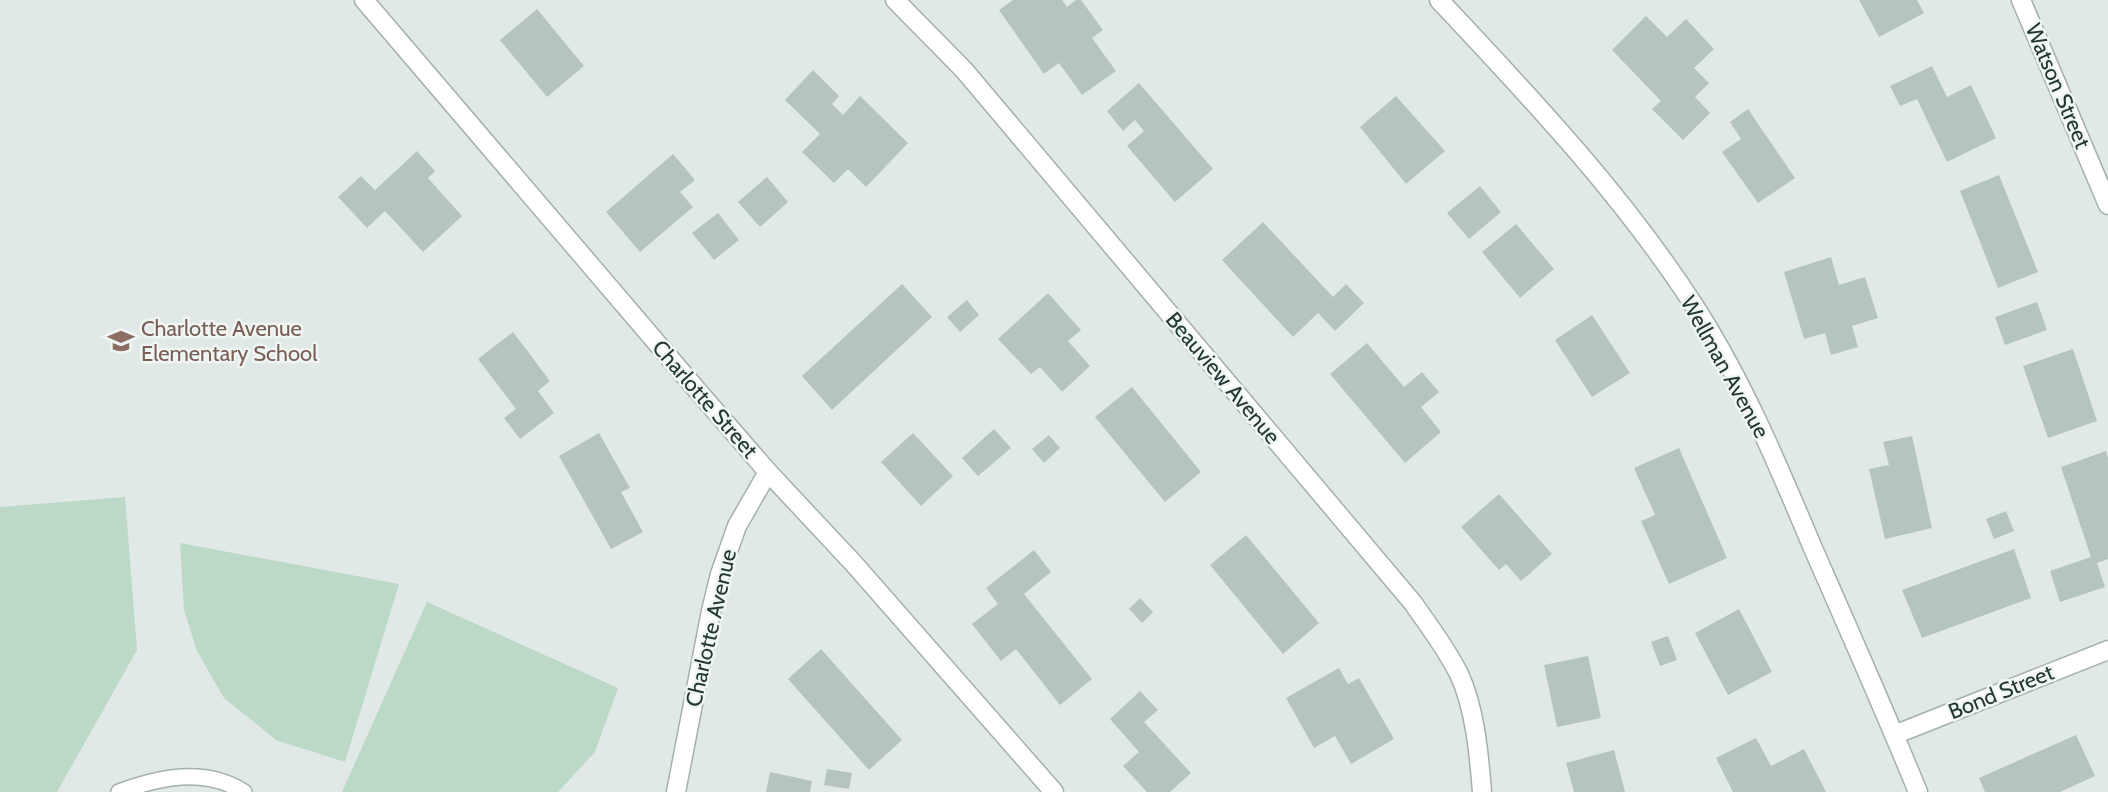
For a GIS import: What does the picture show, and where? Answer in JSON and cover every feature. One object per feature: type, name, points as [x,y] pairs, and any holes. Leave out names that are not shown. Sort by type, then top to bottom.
[{"type":"street","name":"Charlotte Street","points":[[364,0],[768,472],[855,565],[1054,792]]},
{"type":"street","name":"Beauview Avenue","points":[[895,0],[964,70],[1425,620],[1459,675],[1472,716],[1480,757],[1482,792]]},
{"type":"street","name":"Wellman Avenue","points":[[1439,0],[1544,112],[1599,175],[1650,241],[1697,311],[1739,383],[1771,450],[1918,792]]},
{"type":"street","name":"Watson Street","points":[[2021,0],[2108,205]]},
{"type":"street","name":"Charlotte Avenue","points":[[676,792],[720,574],[737,526],[768,472]]},
{"type":"street","name":"Bond Street","points":[[1894,735],[2108,650]]},
{"type":"lane","points":[[119,792],[149,781],[180,777],[210,778],[244,792]]},
{"type":"green space","points":[[125,497],[137,650],[57,792],[0,792],[0,507]]},
{"type":"green space","points":[[180,543],[399,584],[345,762],[276,740],[224,698],[197,651],[184,610]]},
{"type":"green space","points":[[427,602],[618,688],[595,752],[558,792],[342,792]]},
{"type":"building","points":[[1013,0],[1062,0],[1067,7],[1076,0],[1081,0],[1103,30],[1092,38],[1116,71],[1082,95],[1059,63],[1044,74],[999,10]]},
{"type":"building","points":[[1859,0],[1917,0],[1924,13],[1879,37]]},
{"type":"building","points":[[537,9],[584,66],[547,97],[500,40]]},
{"type":"building","points":[[1646,16],[1667,37],[1686,19],[1714,49],[1694,68],[1709,83],[1695,97],[1710,113],[1683,140],[1652,109],[1661,101],[1612,50]]},
{"type":"building","points":[[1932,66],[1947,97],[1971,85],[1996,138],[1947,162],[1917,99],[1900,106],[1890,86]]},
{"type":"building","points":[[813,70],[839,96],[832,104],[843,115],[860,96],[908,143],[866,187],[848,169],[834,183],[802,152],[820,134],[785,100]]},
{"type":"building","points":[[1139,83],[1213,169],[1175,202],[1127,146],[1144,131],[1135,120],[1123,131],[1107,111]]},
{"type":"building","points":[[1396,96],[1445,151],[1406,184],[1360,127]]},
{"type":"building","points":[[1748,109],[1795,178],[1758,203],[1722,152],[1741,139],[1730,122]]},
{"type":"building","points":[[417,151],[435,171],[428,178],[462,216],[423,252],[385,211],[367,228],[338,197],[361,176],[375,190]]},
{"type":"building","points":[[673,154],[695,180],[680,192],[693,207],[640,252],[606,212]]},
{"type":"building","points":[[1999,175],[2038,272],[1998,288],[1960,191]]},
{"type":"building","points":[[767,177],[788,202],[760,227],[738,202]]},
{"type":"building","points":[[1480,186],[1501,212],[1469,239],[1447,213]]},
{"type":"building","points":[[718,213],[739,240],[714,260],[692,233]]},
{"type":"building","points":[[1263,222],[1333,297],[1346,284],[1364,303],[1335,331],[1318,313],[1293,337],[1222,260]]},
{"type":"building","points":[[1516,224],[1554,269],[1520,298],[1482,252]]},
{"type":"building","points":[[1831,257],[1839,285],[1865,277],[1878,318],[1852,326],[1858,347],[1831,355],[1825,333],[1804,339],[1784,272]]},
{"type":"building","points":[[902,284],[932,317],[832,410],[802,376]]},
{"type":"building","points":[[1048,293],[1081,330],[1068,341],[1090,366],[1062,392],[1040,367],[1031,374],[998,339]]},
{"type":"building","points":[[967,300],[979,315],[960,332],[947,317]]},
{"type":"building","points":[[2037,302],[2047,330],[2005,345],[1995,317]]},
{"type":"building","points":[[1592,315],[1630,373],[1592,397],[1555,340]]},
{"type":"building","points":[[513,332],[550,381],[538,391],[554,413],[520,439],[504,418],[516,409],[478,359]]},
{"type":"building","points":[[1367,343],[1404,387],[1422,372],[1439,392],[1421,407],[1441,432],[1405,463],[1330,374]]},
{"type":"building","points":[[2073,349],[2097,421],[2048,438],[2023,366]]},
{"type":"building","points":[[1132,387],[1201,472],[1165,502],[1095,417]]},
{"type":"building","points":[[994,429],[1011,448],[978,476],[962,458]]},
{"type":"building","points":[[599,433],[630,488],[621,492],[643,532],[611,549],[559,456]]},
{"type":"building","points":[[913,433],[953,476],[921,506],[881,462]]},
{"type":"building","points":[[1049,435],[1060,448],[1044,463],[1032,449]]},
{"type":"building","points":[[1912,436],[1932,528],[1885,539],[1869,469],[1889,465],[1883,442]]},
{"type":"building","points":[[1679,448],[1727,558],[1669,584],[1641,521],[1655,515],[1634,468]]},
{"type":"building","points":[[2106,451],[2108,458],[2108,559],[2097,563],[2105,587],[2060,602],[2050,571],[2091,557],[2061,467]]},
{"type":"building","points":[[1499,494],[1552,554],[1521,581],[1506,564],[1499,570],[1461,527]]},
{"type":"building","points":[[2006,511],[2014,531],[1994,539],[1986,519]]},
{"type":"building","points":[[1246,535],[1319,623],[1283,654],[1210,565]]},
{"type":"building","points":[[2014,549],[2031,598],[1922,638],[1902,590]]},
{"type":"building","points":[[1034,550],[1051,572],[1024,594],[1092,679],[1060,705],[1016,649],[1001,661],[972,624],[998,604],[986,588]]},
{"type":"building","points":[[1140,598],[1153,612],[1142,623],[1129,609]]},
{"type":"building","points":[[1739,609],[1772,672],[1728,695],[1695,633]]},
{"type":"building","points":[[1668,636],[1677,660],[1660,666],[1651,642]]},
{"type":"building","points":[[821,649],[902,740],[869,770],[788,679]]},
{"type":"building","points":[[1588,656],[1601,718],[1557,727],[1544,665]]},
{"type":"building","points":[[1339,668],[1348,684],[1359,678],[1394,739],[1351,764],[1335,736],[1314,748],[1286,698]]},
{"type":"building","points":[[1140,691],[1158,710],[1144,722],[1191,773],[1170,792],[1147,792],[1123,766],[1139,752],[1110,719]]},
{"type":"building","points":[[2076,735],[2095,776],[2060,792],[1985,792],[1979,778]]},
{"type":"building","points":[[1756,738],[1771,766],[1804,749],[1826,792],[1733,792],[1716,758]]},
{"type":"building","points":[[1614,750],[1625,792],[1574,792],[1566,763]]},
{"type":"building","points":[[827,769],[852,773],[849,789],[824,785]]},
{"type":"building","points":[[770,772],[812,781],[810,792],[766,792]]},
{"type":"place","name":"Charlotte Avenue Elementary School","points":[[121,341]]}]
